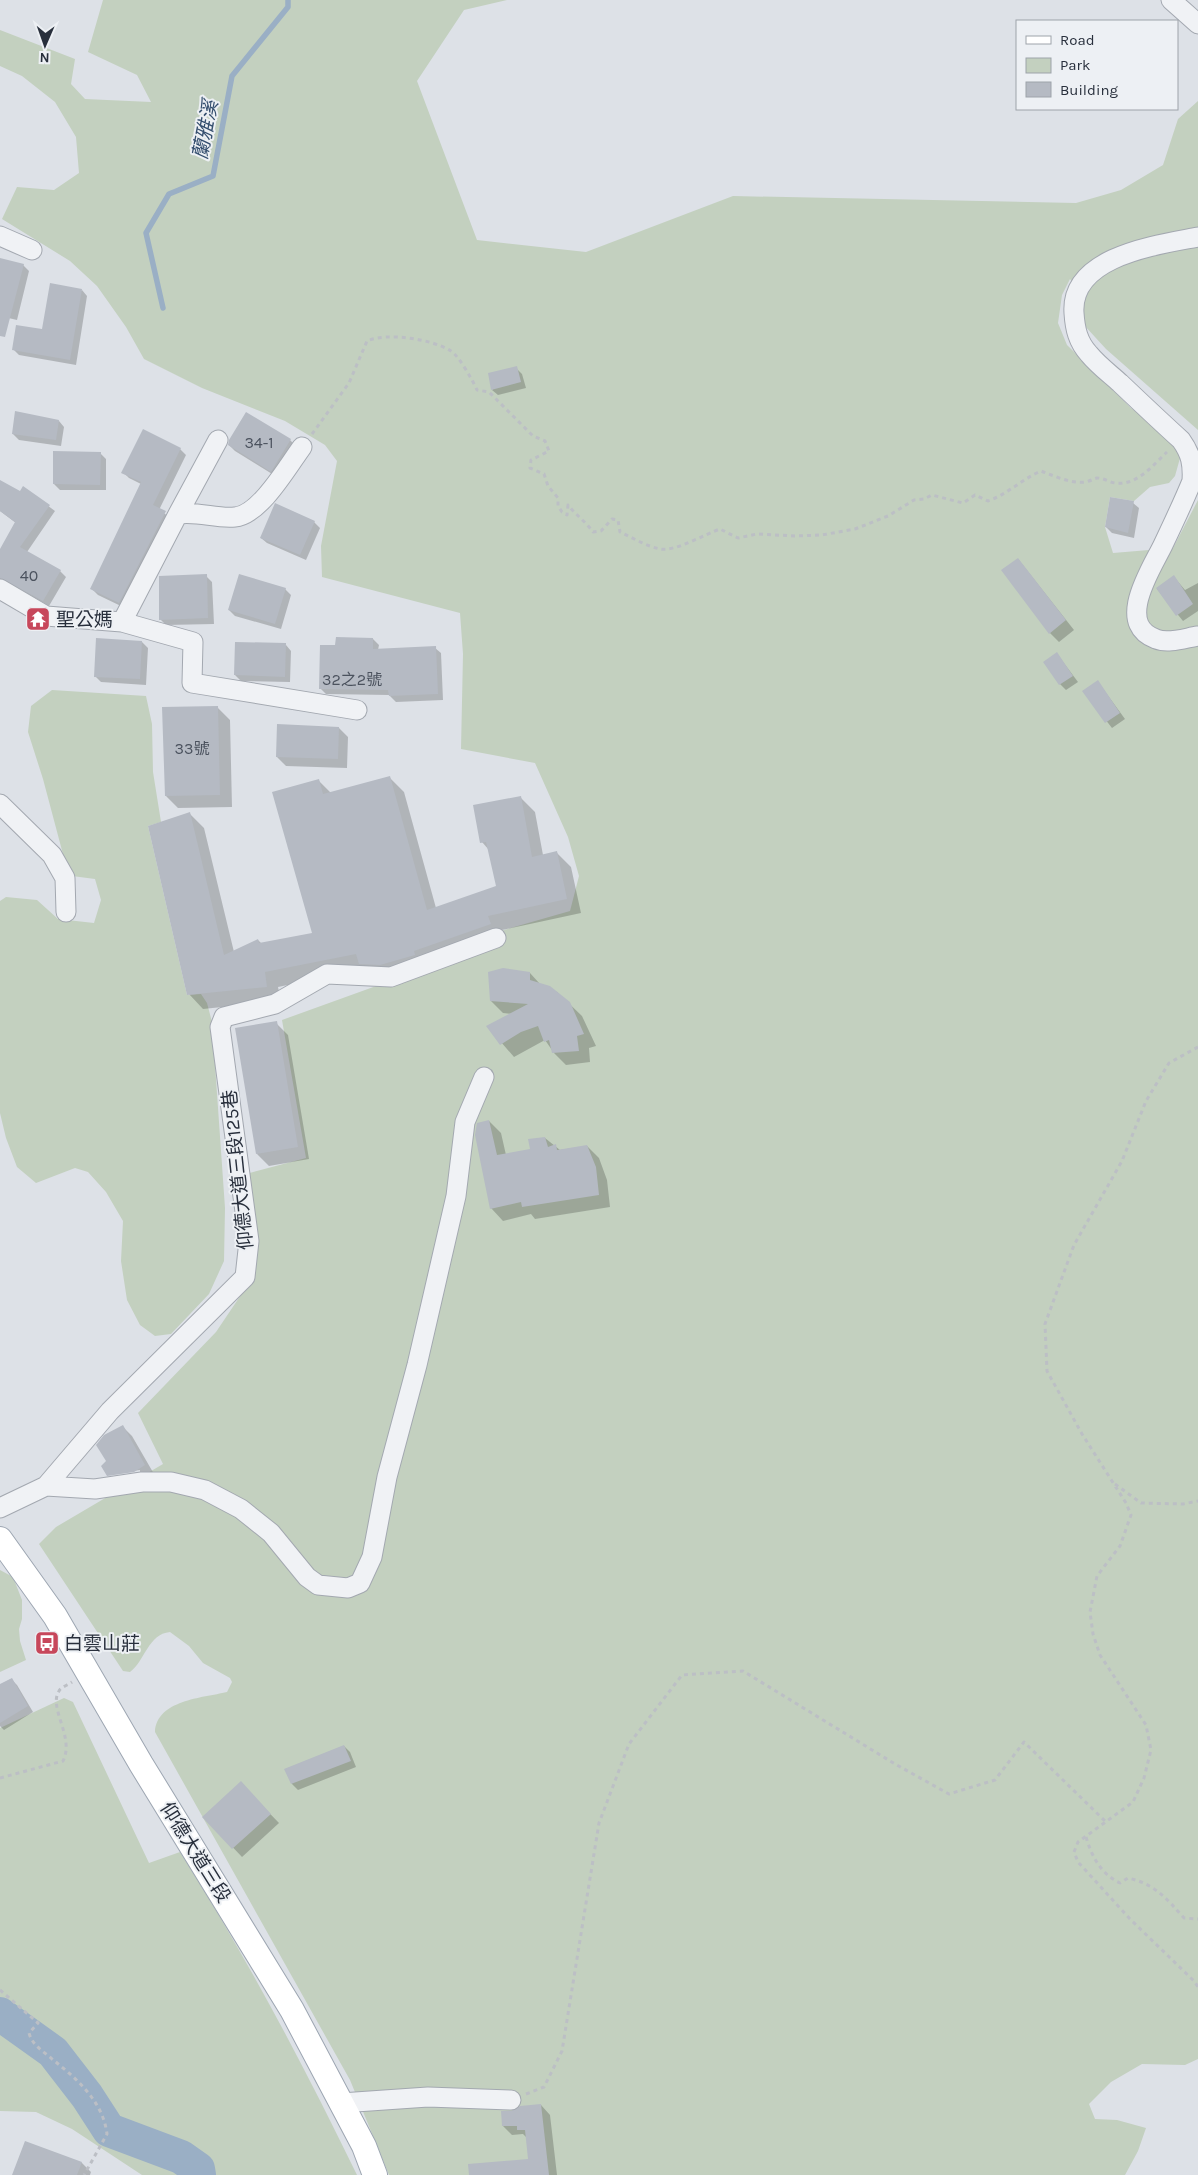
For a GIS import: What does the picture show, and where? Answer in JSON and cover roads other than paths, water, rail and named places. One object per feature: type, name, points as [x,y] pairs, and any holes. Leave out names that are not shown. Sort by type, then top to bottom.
[{"type":"main road","name":"仰德大道三段","points":[[0,1539],[55,1616],[146,1772],[292,2010],[364,2146],[375,2175]]},
{"type":"street","points":[[1171,0],[1198,24]]},
{"type":"street","points":[[0,236],[32,250]]},
{"type":"street","points":[[1198,237],[1144,248],[1106,262],[1091,272],[1079,287],[1073,303],[1076,335],[1089,354],[1181,440],[1189,450],[1193,464],[1192,481],[1142,586],[1137,612],[1139,624],[1146,634],[1157,640],[1169,641],[1198,636]]},
{"type":"street","points":[[122,622],[218,440]]},
{"type":"street","points":[[178,514],[193,512],[236,517],[262,503],[302,447]]},
{"type":"street","points":[[0,589],[46,616],[122,622],[193,642],[192,684],[357,710]]},
{"type":"street","points":[[0,804],[52,855],[65,878],[66,912]]},
{"type":"street","name":"仰德大道三段125巷","points":[[0,1508],[46,1486],[110,1411],[245,1277],[249,1241],[220,1027],[224,1017],[275,1004],[327,974],[391,976],[496,938]]},
{"type":"street","points":[[46,1486],[94,1489],[142,1482],[171,1482],[205,1490],[240,1508],[271,1533],[307,1578],[318,1585],[348,1588],[360,1583],[372,1557],[387,1477],[417,1364],[456,1196],[465,1122],[484,1077]]},
{"type":"street","points":[[341,2103],[428,2097],[511,2100]]},
{"type":"waterway","name":"蘭雅溪","points":[[163,308],[146,233],[169,194],[213,176],[232,76],[288,7],[288,0]]},
{"type":"waterway","points":[[0,2014],[53,2052],[87,2096],[109,2130],[181,2157],[198,2169],[199,2175]]},
{"type":"place","name":"聖公媽","points":[[38,619]]},
{"type":"place","name":"白雲山莊","points":[[47,1643]]}]
